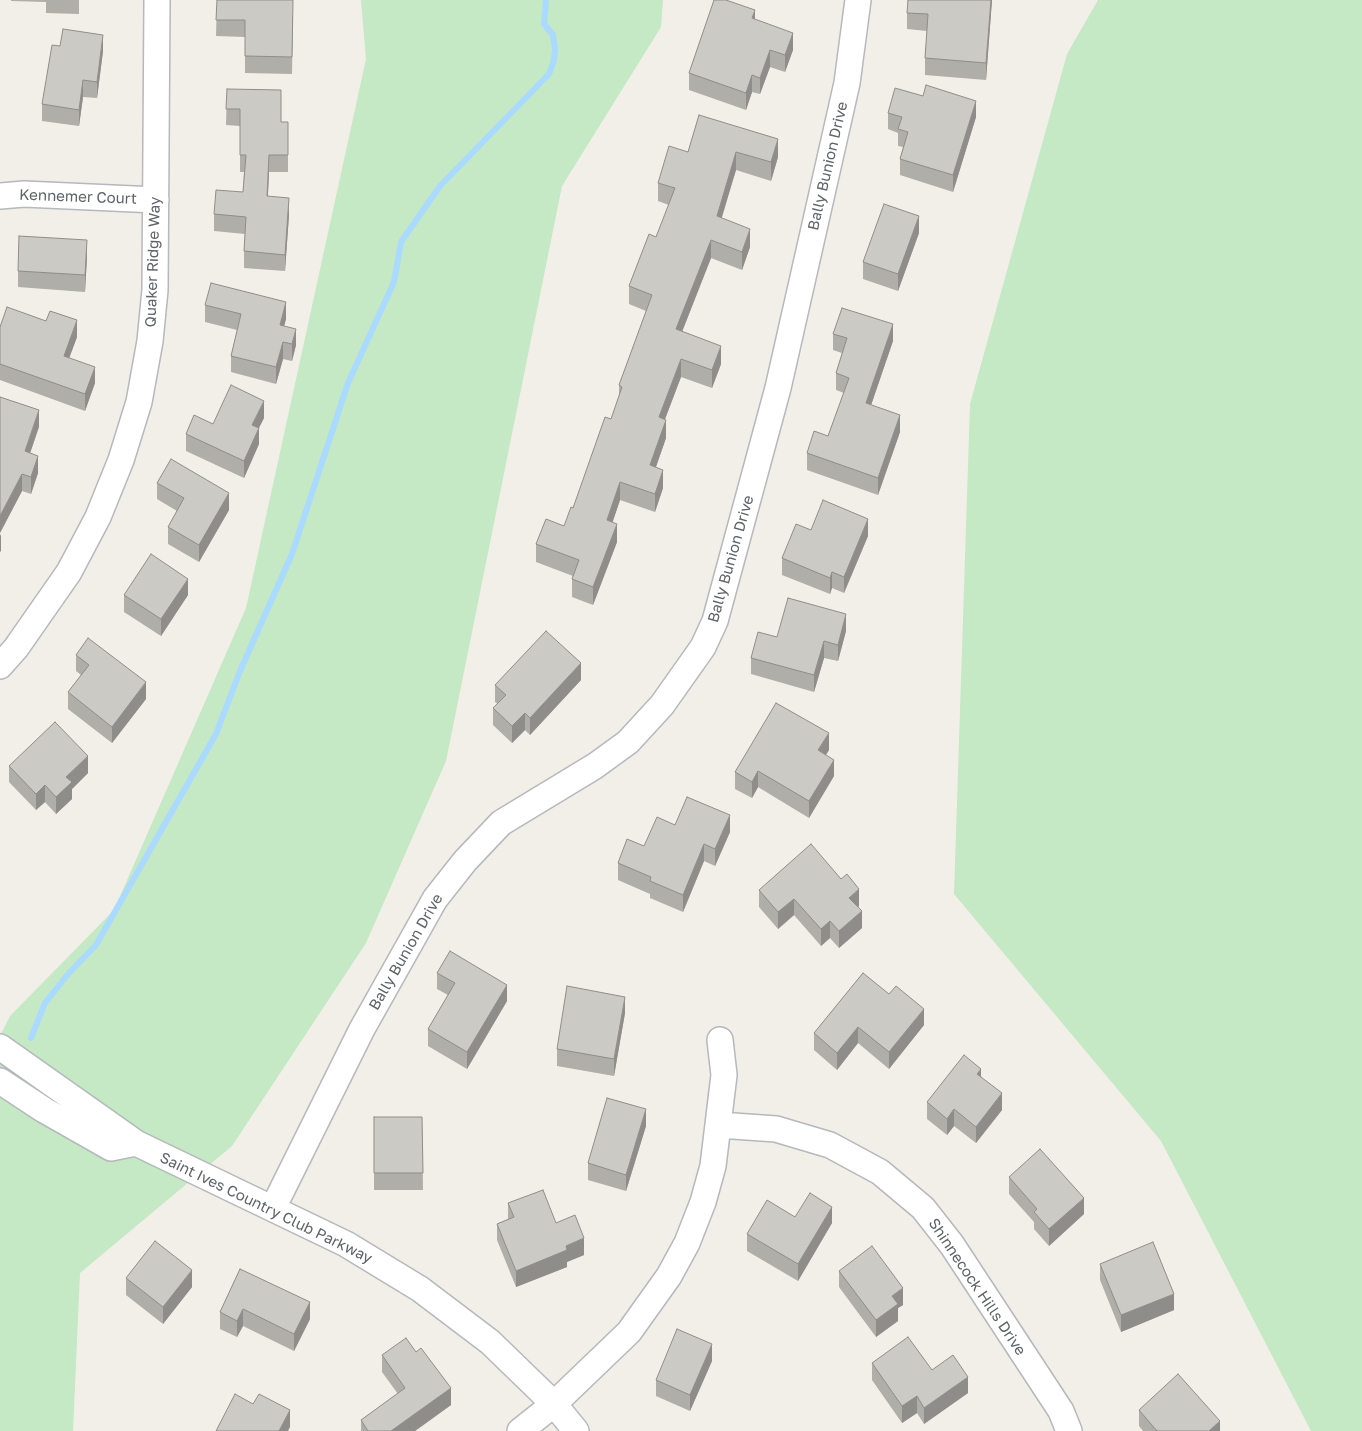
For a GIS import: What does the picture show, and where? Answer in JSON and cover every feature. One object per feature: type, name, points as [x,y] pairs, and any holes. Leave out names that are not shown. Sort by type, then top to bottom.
[{"type":"street","name":"Quaker Ridge Way","points":[[0,666],[16,648],[69,572],[98,518],[121,460],[139,402],[150,341],[155,290],[157,0]]},
{"type":"street","name":"Bally Bunion Drive","points":[[273,1208],[362,1029],[435,899],[465,861],[501,824],[595,766],[628,742],[662,705],[702,647],[711,629],[778,388],[847,82],[858,0]]},
{"type":"street","name":"Kennemer Court","points":[[0,196],[24,194],[156,200]]},
{"type":"street","points":[[520,1431],[554,1404],[629,1332],[669,1276],[687,1243],[703,1202],[713,1166],[724,1075],[720,1040]]},
{"type":"street","name":"Saint Ives Country Club Parkway","points":[[0,1047],[136,1143],[346,1244],[420,1289],[490,1342],[554,1404],[576,1431]]},
{"type":"street","points":[[0,1081],[44,1110],[111,1148],[136,1143]]},
{"type":"street","name":"Shinnecock Hills Drive","points":[[719,1125],[776,1129],[830,1145],[880,1172],[923,1208],[952,1245],[1060,1411],[1069,1431]]},
{"type":"green space","points":[[361,0],[663,0],[661,27],[562,186],[446,761],[366,943],[232,1146],[80,1273],[73,1431],[0,1431],[0,1036],[10,1016],[114,910],[246,608],[366,59]]},
{"type":"green space","points":[[1098,0],[1362,0],[1362,1431],[1311,1431],[1161,1141],[954,894],[970,404],[1067,54]]},
{"type":"building","points":[[217,0],[293,0],[292,57],[245,56],[245,20],[216,20]]},
{"type":"building","points":[[714,0],[726,0],[755,10],[752,18],[793,33],[785,55],[770,50],[760,78],[752,75],[746,93],[689,73]]},
{"type":"building","points":[[908,0],[991,0],[986,63],[925,58],[928,14],[907,13]]},
{"type":"building","points":[[63,29],[103,35],[97,82],[83,80],[79,110],[42,104],[52,45],[60,46]]},
{"type":"building","points":[[926,85],[976,101],[953,175],[900,159],[908,132],[898,129],[902,117],[888,113],[895,88],[923,96]]},
{"type":"building","points":[[227,89],[281,90],[281,122],[288,122],[288,155],[269,155],[267,196],[289,198],[285,255],[244,251],[246,217],[214,214],[216,190],[243,192],[246,155],[240,155],[240,109],[226,109]]},
{"type":"building","points":[[699,115],[778,139],[771,162],[736,152],[717,216],[750,229],[742,252],[711,240],[676,329],[721,346],[712,370],[681,359],[659,417],[666,420],[650,465],[663,470],[655,494],[620,482],[607,520],[617,524],[593,587],[572,579],[579,560],[536,544],[546,519],[564,526],[571,507],[573,508],[605,417],[611,419],[622,387],[619,385],[652,295],[629,286],[649,234],[656,237],[675,188],[658,183],[669,146],[688,152]]},
{"type":"building","points":[[884,204],[919,216],[898,274],[863,262]]},
{"type":"building","points":[[19,236],[87,240],[85,275],[18,271]]},
{"type":"building","points":[[211,283],[286,302],[280,325],[296,329],[292,344],[283,342],[276,367],[231,356],[241,314],[205,305]]},
{"type":"building","points":[[7,307],[46,321],[50,311],[77,320],[64,356],[95,367],[85,394],[0,364],[0,327]]},
{"type":"building","points":[[842,308],[893,324],[866,403],[900,415],[878,478],[807,453],[814,431],[828,436],[849,378],[836,373],[847,338],[833,334]]},
{"type":"building","points":[[231,385],[264,401],[252,425],[259,428],[244,461],[186,434],[194,415],[213,424]]},
{"type":"building","points":[[0,397],[39,410],[25,451],[38,456],[31,477],[22,474],[0,516]]},
{"type":"building","points":[[171,459],[229,493],[199,545],[168,527],[184,498],[157,483]]},
{"type":"building","points":[[823,500],[868,519],[844,577],[832,572],[830,578],[782,558],[796,524],[811,530]]},
{"type":"building","points":[[151,554],[188,579],[161,619],[124,595]]},
{"type":"building","points":[[788,598],[846,614],[838,645],[824,641],[814,675],[751,658],[758,632],[777,637]]},
{"type":"building","points":[[546,631],[581,663],[530,718],[525,713],[512,726],[493,708],[506,695],[495,685]]},
{"type":"building","points":[[88,638],[146,682],[112,727],[68,692],[89,665],[76,655]]},
{"type":"building","points":[[776,703],[829,733],[818,750],[834,760],[809,801],[758,771],[752,782],[735,772]]},
{"type":"building","points":[[55,722],[88,756],[66,777],[72,782],[56,797],[45,785],[36,794],[9,766]]},
{"type":"building","points":[[687,797],[730,815],[715,849],[704,844],[683,895],[650,881],[651,877],[618,863],[627,839],[644,846],[657,817],[675,825]]},
{"type":"building","points":[[811,844],[841,879],[847,874],[859,889],[849,898],[862,911],[839,931],[830,921],[821,929],[794,899],[778,912],[759,890]]},
{"type":"building","points":[[450,951],[507,985],[467,1052],[428,1029],[455,983],[437,973]]},
{"type":"building","points":[[863,973],[889,994],[896,986],[924,1009],[889,1052],[858,1027],[837,1053],[814,1033]]},
{"type":"building","points":[[567,986],[625,997],[614,1059],[557,1049]]},
{"type":"building","points":[[964,1055],[981,1069],[977,1074],[1002,1093],[976,1127],[954,1109],[947,1119],[927,1102]]},
{"type":"building","points":[[607,1098],[646,1109],[626,1175],[588,1163]]},
{"type":"building","points":[[374,1117],[422,1117],[423,1173],[374,1173]]},
{"type":"building","points":[[1040,1149],[1084,1198],[1049,1229],[1034,1212],[1037,1209],[1009,1177]]},
{"type":"building","points":[[543,1190],[556,1223],[575,1215],[584,1238],[566,1246],[567,1250],[516,1271],[497,1224],[514,1217],[508,1203]]},
{"type":"building","points":[[810,1193],[832,1207],[798,1264],[747,1234],[767,1200],[795,1217]]},
{"type":"building","points":[[155,1241],[192,1270],[163,1307],[126,1278]]},
{"type":"building","points":[[1153,1242],[1174,1294],[1121,1315],[1100,1264]]},
{"type":"building","points":[[872,1246],[903,1288],[892,1296],[898,1304],[876,1320],[839,1271]]},
{"type":"building","points":[[240,1269],[310,1302],[294,1334],[243,1309],[237,1321],[220,1312]]},
{"type":"building","points":[[677,1329],[712,1344],[690,1395],[656,1380]]},
{"type":"building","points":[[908,1337],[932,1370],[953,1355],[968,1377],[924,1408],[917,1396],[902,1406],[872,1363]]},
{"type":"building","points":[[406,1338],[416,1352],[421,1348],[451,1388],[391,1431],[368,1431],[361,1420],[405,1388],[382,1355]]},
{"type":"building","points":[[1178,1374],[1220,1421],[1209,1431],[1157,1431],[1139,1410]]},
{"type":"building","points":[[235,1394],[253,1404],[259,1394],[290,1410],[279,1431],[216,1431]]},
{"type":"waterway","points":[[31,1038],[45,1003],[69,973],[96,945],[216,734],[240,671],[292,554],[348,383],[394,282],[401,242],[440,186],[549,74],[554,60],[555,49],[553,35],[544,24],[546,0]]}]
